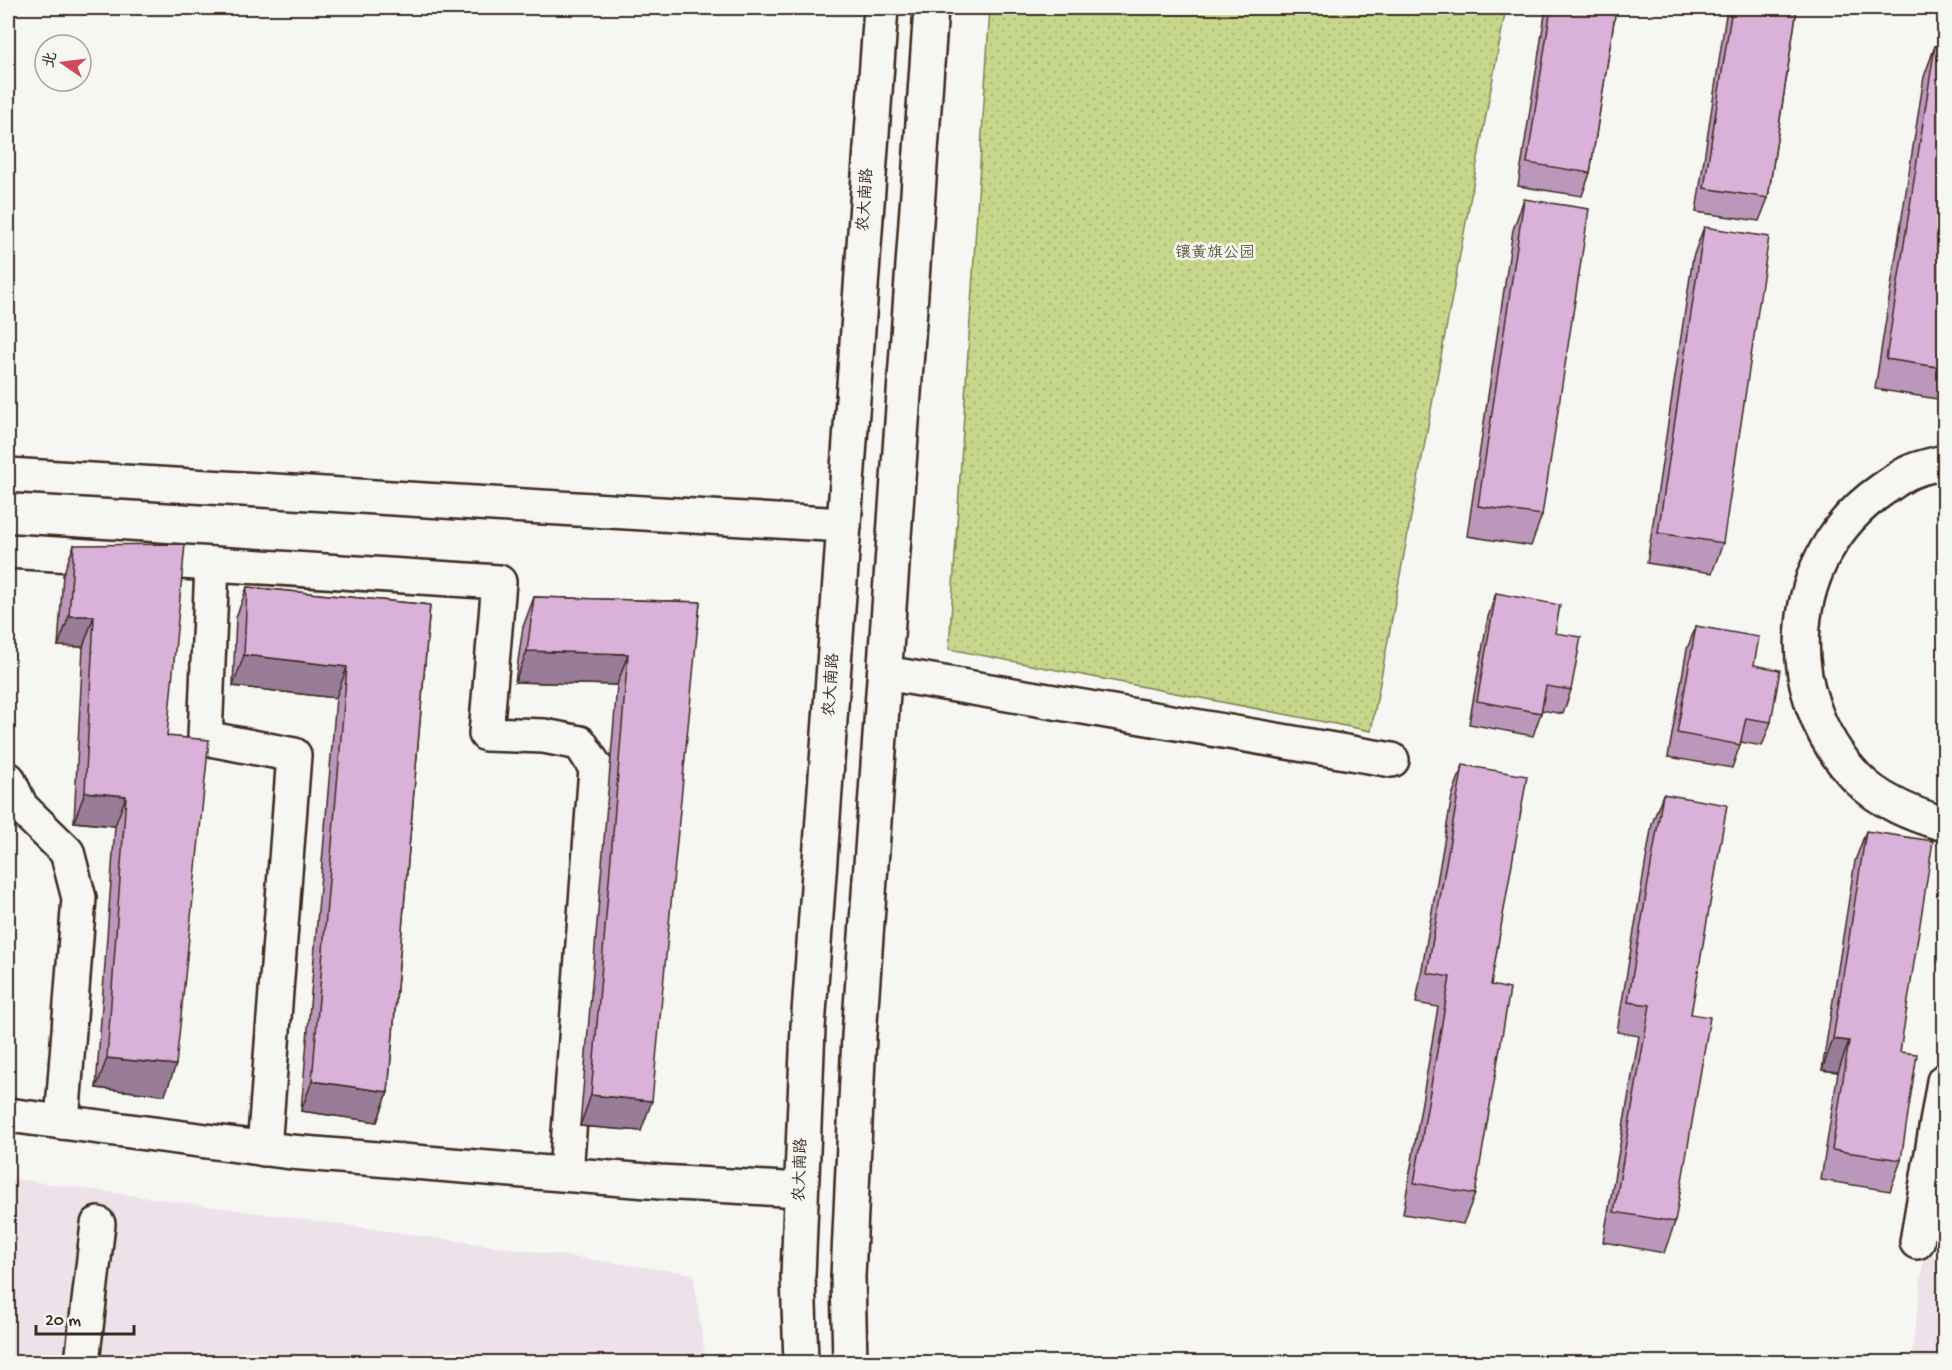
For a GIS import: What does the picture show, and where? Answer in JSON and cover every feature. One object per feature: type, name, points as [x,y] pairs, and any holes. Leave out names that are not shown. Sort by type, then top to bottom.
[{"type":"street","name":"农大南路","points":[[801,1362],[798,1276],[808,1027],[881,8]]},
{"type":"street","points":[[850,1362],[848,1277],[859,1036],[931,8]]},
{"type":"street","points":[[1944,462],[1909,472],[1859,506],[1822,554],[1803,612],[1803,673],[1822,731],[1858,779],[1908,813],[1944,824]]},
{"type":"street","points":[[8,475],[844,525]]},
{"type":"street","points":[[8,551],[499,582],[486,734],[544,736],[580,743],[596,768],[566,1173]]},
{"type":"street","points":[[212,564],[205,738],[294,755],[264,1149]]},
{"type":"street","points":[[885,674],[1392,760]]},
{"type":"street","points":[[8,779],[21,807],[67,852],[80,898],[62,1122]]},
{"type":"street","points":[[1917,1242],[1944,1081]]},
{"type":"street","points":[[8,1115],[264,1149],[660,1182],[801,1190]]},
{"type":"street","points":[[82,1362],[98,1224]]},
{"type":"shaded area","points":[[8,1178],[693,1274],[706,1362],[8,1362]]},
{"type":"shaded area","points":[[1924,1255],[1944,1257],[1944,1362],[1911,1362]]},
{"type":"green space","name":"镶黄旗公园","points":[[990,8],[1506,8],[1371,731],[949,649]]},
{"type":"building","points":[[1551,8],[1616,8],[1590,173],[1527,163]]},
{"type":"building","points":[[1732,8],[1797,8],[1768,198],[1704,188]]},
{"type":"building","points":[[1935,46],[1944,48],[1944,368],[1886,359]]},
{"type":"building","points":[[1524,199],[1589,209],[1542,515],[1478,506]]},
{"type":"building","points":[[1704,227],[1769,237],[1723,543],[1658,533]]},
{"type":"building","points":[[185,544],[167,736],[209,740],[176,1065],[107,1058],[126,796],[85,792],[94,616],[69,616],[74,545]]},
{"type":"building","points":[[247,587],[430,605],[388,1092],[312,1081],[347,667],[244,655]]},
{"type":"building","points":[[1496,593],[1560,605],[1555,633],[1581,637],[1571,690],[1546,686],[1541,713],[1477,701]]},
{"type":"building","points":[[534,597],[700,602],[652,1101],[591,1095],[628,654],[527,651]]},
{"type":"building","points":[[1696,626],[1759,637],[1754,665],[1780,670],[1771,722],[1746,718],[1740,745],[1677,733]]},
{"type":"building","points":[[1463,765],[1527,776],[1491,985],[1510,989],[1475,1194],[1414,1183],[1450,977],[1427,973]]},
{"type":"building","points":[[1663,794],[1727,805],[1691,1014],[1710,1017],[1675,1222],[1614,1212],[1650,1005],[1628,1002]]},
{"type":"building","points":[[1866,831],[1933,841],[1900,1052],[1917,1054],[1901,1160],[1832,1150],[1849,1041],[1833,1039]]}]
